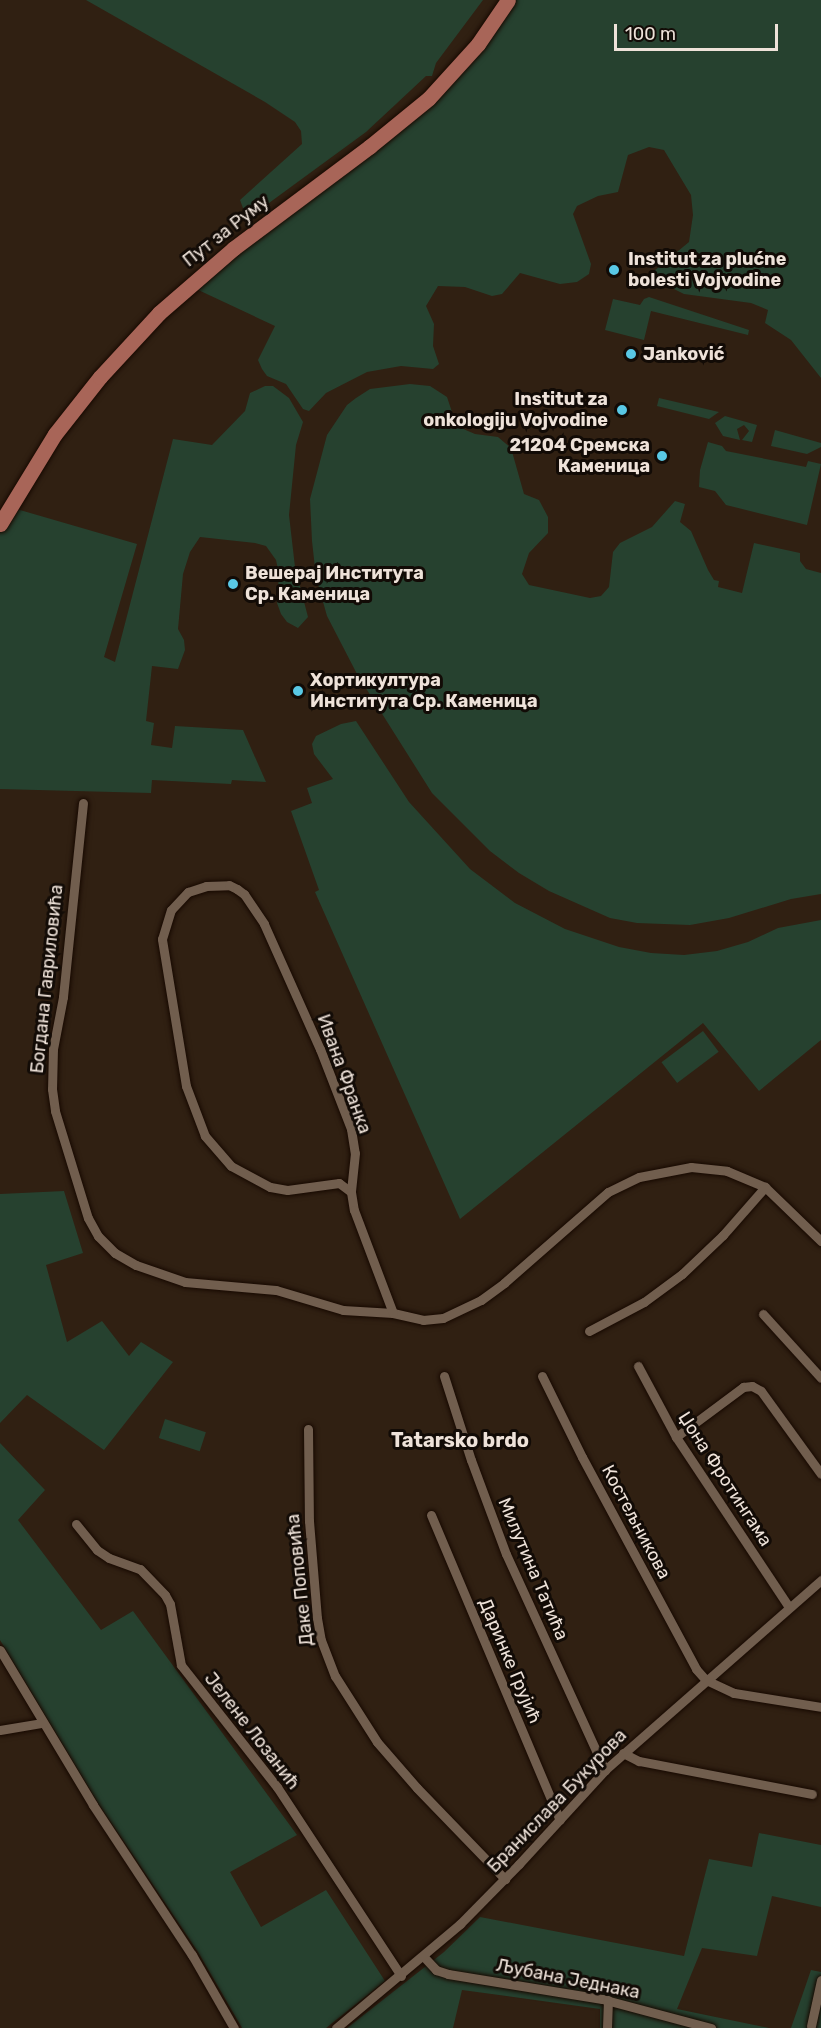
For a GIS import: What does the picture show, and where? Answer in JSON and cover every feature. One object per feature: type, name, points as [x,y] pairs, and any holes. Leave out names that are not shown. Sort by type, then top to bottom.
[{"type":"main road","name":"Пут за Руму","points":[[0,524],[55,434],[100,377],[159,313],[234,248],[429,99],[478,44],[508,0]]},
{"type":"street","name":"Богдана Гавриловића","points":[[83,803],[63,997],[53,1049],[52,1089],[55,1111],[88,1218],[98,1236],[115,1253],[136,1265],[185,1282],[276,1290],[344,1310],[393,1313],[423,1320],[443,1318],[481,1300],[525,1266],[608,1192],[639,1177],[676,1169],[711,1168],[748,1178],[765,1187],[821,1241]]},
{"type":"street","name":"Ивана Франка","points":[[351,1192],[339,1183],[287,1190],[270,1187],[231,1166],[205,1136],[186,1086],[162,939],[165,923],[178,900],[188,892],[206,886],[229,885],[244,894],[274,944],[320,1049],[351,1129],[355,1153],[351,1192],[360,1229],[393,1313]]},
{"type":"street","points":[[589,1331],[644,1302],[682,1274],[723,1235],[765,1187]]},
{"type":"street","points":[[763,1314],[821,1378]]},
{"type":"street","name":"Џона Фротингама","points":[[638,1366],[676,1437],[789,1607]]},
{"type":"street","name":"Милутина Татића","points":[[444,1376],[491,1516],[605,1770]]},
{"type":"street","name":"Костељникова","points":[[542,1376],[582,1457],[683,1645],[696,1669],[706,1680]]},
{"type":"street","points":[[676,1437],[743,1388],[752,1386],[761,1391],[821,1474]]},
{"type":"street","name":"Даке Поповића","points":[[308,1429],[309,1521],[317,1618],[321,1640],[335,1676],[377,1742],[417,1788],[505,1879]]},
{"type":"street","name":"Даринке Грујић","points":[[431,1515],[560,1820]]},
{"type":"street","name":"Јелене Лозанић","points":[[76,1524],[97,1550],[140,1569],[165,1595],[170,1604],[181,1665],[277,1787],[401,1976]]},
{"type":"street","name":"Бранислава Букурова","points":[[336,2028],[424,1957],[505,1879],[605,1770],[821,1580]]},
{"type":"street","points":[[0,1650],[42,1723],[192,1955],[234,2028]]},
{"type":"street","points":[[706,1680],[734,1693],[821,1707]]},
{"type":"street","points":[[0,1730],[42,1723]]},
{"type":"street","points":[[623,1753],[639,1761],[812,1794]]},
{"type":"street","name":"Љубана Једнака","points":[[424,1957],[436,1970],[448,1974],[608,2000],[711,2028]]},
{"type":"street","points":[[811,2026],[821,1980]]},
{"type":"street","points":[[607,2028],[608,2000]]},
{"type":"green space","points":[[86,0],[483,0],[436,63],[432,76],[426,76],[366,132],[247,219],[240,200],[302,144],[301,131],[295,122],[265,102]]},
{"type":"green space","points":[[515,0],[821,0],[821,378],[791,340],[765,323],[768,310],[751,303],[684,294],[662,283],[654,271],[689,242],[693,215],[691,195],[664,150],[649,147],[628,155],[618,192],[598,196],[577,206],[573,214],[591,264],[589,274],[577,282],[560,284],[520,273],[502,294],[492,296],[465,287],[438,286],[426,306],[434,324],[433,346],[439,364],[433,369],[401,366],[367,372],[326,393],[309,411],[303,409],[286,384],[267,376],[258,360],[275,326],[194,288],[416,119],[474,61]]},
{"type":"green space","points":[[649,297],[749,330],[748,335],[651,311],[644,340],[605,330],[613,299],[640,305],[644,299]]},
{"type":"green space","points":[[410,384],[430,386],[447,397],[453,415],[461,428],[475,434],[498,437],[511,448],[524,494],[539,500],[548,517],[548,533],[529,553],[522,574],[529,585],[590,598],[601,596],[609,587],[613,552],[620,543],[652,527],[675,501],[685,504],[680,522],[691,531],[708,570],[714,580],[719,581],[718,587],[742,593],[754,543],[800,553],[800,561],[806,569],[821,573],[821,894],[791,899],[729,918],[690,925],[637,923],[610,918],[549,891],[519,873],[490,851],[432,793],[357,674],[327,616],[316,577],[312,541],[310,499],[327,435],[347,405],[370,389]]},
{"type":"green space","points":[[265,386],[273,386],[289,398],[303,422],[296,445],[289,515],[295,567],[308,617],[298,628],[287,622],[281,614],[277,603],[279,574],[276,560],[266,546],[200,537],[190,552],[183,574],[178,629],[184,640],[185,650],[178,669],[152,666],[146,721],[154,723],[151,745],[172,748],[175,726],[243,730],[266,782],[232,780],[231,784],[152,780],[151,793],[0,789],[0,531],[13,508],[137,544],[104,657],[115,662],[173,439],[212,445],[245,411],[250,393]]},
{"type":"green space","points":[[659,398],[719,412],[709,419],[657,406]]},
{"type":"green space","points":[[725,416],[757,425],[752,442],[742,440],[749,431],[744,425],[737,429],[740,440],[723,436],[715,423]]},
{"type":"green space","points":[[775,430],[821,443],[821,447],[807,454],[771,446]]},
{"type":"green space","points":[[708,442],[722,446],[726,451],[806,467],[808,461],[821,464],[807,525],[726,505],[715,491],[699,487],[700,470]]},
{"type":"green space","points":[[356,721],[409,802],[470,869],[515,903],[565,929],[619,947],[651,953],[684,955],[717,951],[748,942],[778,928],[821,920],[821,1040],[759,1091],[703,1023],[460,1219],[315,892],[319,890],[291,811],[312,803],[307,788],[333,779],[314,754],[312,744],[316,736],[341,724]]},
{"type":"green space","points":[[703,1031],[719,1052],[677,1083],[661,1062]]},
{"type":"green space","points":[[64,1191],[83,1253],[46,1265],[67,1342],[102,1321],[129,1356],[141,1342],[173,1362],[104,1450],[27,1395],[0,1423],[0,1194]]},
{"type":"green space","points":[[165,1419],[206,1432],[200,1451],[159,1438]]},
{"type":"green space","points":[[0,1443],[45,1490],[18,1520],[101,1630],[133,1611],[297,1835],[230,1872],[261,1927],[326,1890],[385,1981],[326,2028],[242,2028],[198,1952],[98,1803],[0,1640]]},
{"type":"green space","points":[[759,1833],[821,1845],[821,1907],[772,1896],[757,1956],[702,1948],[677,2009],[769,2028],[600,2028],[600,2009],[462,1990],[453,2028],[347,2028],[444,1952],[480,1917],[684,1956],[709,1859],[752,1867]]},
{"type":"green space","points":[[811,1970],[821,1972],[821,2028],[791,2028]]},
{"type":"place","name":"Institut za plućne bolesti Vojvodine","points":[[614,270]]},
{"type":"place","name":"Janković","points":[[631,354]]},
{"type":"place","name":"Institut za onkologiju Vojvodine","points":[[622,410]]},
{"type":"place","name":"21204 Сремска Каменица","points":[[662,456]]},
{"type":"place","name":"Вешерај Института Ср. Каменица","points":[[233,584]]},
{"type":"place","name":"Хортикултура Института Ср. Каменица","points":[[298,691]]},
{"type":"district","name":"Tatarsko brdo","points":[[460,1440]]}]
